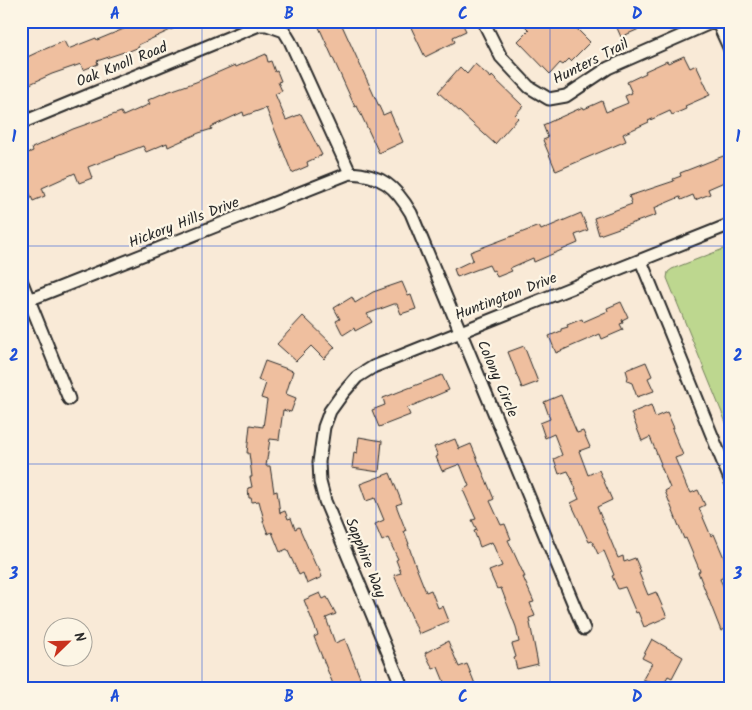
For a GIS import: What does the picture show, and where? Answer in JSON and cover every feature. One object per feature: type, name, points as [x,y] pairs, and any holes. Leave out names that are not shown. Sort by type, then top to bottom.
[{"type":"street","name":"Hunters Trail","points":[[483,21],[501,57],[529,87],[549,99],[566,96],[608,68],[716,21]]},
{"type":"street","points":[[716,21],[731,52]]},
{"type":"street","name":"Oak Knoll Road","points":[[21,123],[259,25],[267,25],[284,31],[290,40],[350,173]]},
{"type":"street","name":"Hickory Hills Drive","points":[[25,301],[350,173]]},
{"type":"street","name":"Colony Circle","points":[[350,173],[369,174],[384,182],[401,196],[414,220],[584,629]]},
{"type":"street","name":"Huntington Drive","points":[[323,434],[330,411],[357,376],[373,367],[731,224]]},
{"type":"street","points":[[641,261],[731,482]]},
{"type":"street","points":[[21,280],[25,301],[69,399]]},
{"type":"street","name":"Sapphire Way","points":[[323,434],[320,482],[326,501],[403,689]]},
{"type":"green space","points":[[731,246],[731,435],[667,278],[668,272],[672,269]]},
{"type":"building","points":[[143,21],[190,21],[138,45],[139,47],[97,61],[98,64],[83,70],[81,64],[21,88],[21,60],[64,41],[68,49],[96,38],[97,40]]},
{"type":"building","points":[[327,21],[340,21],[383,115],[390,112],[403,142],[379,153],[357,106],[355,107],[318,25]]},
{"type":"building","points":[[408,21],[439,21],[442,27],[453,21],[461,21],[466,31],[453,37],[455,42],[425,57]]},
{"type":"building","points":[[520,21],[569,21],[590,42],[571,61],[569,59],[563,65],[560,63],[550,74],[518,41],[529,30]]},
{"type":"building","points":[[614,21],[657,21],[621,37]]},
{"type":"building","points":[[266,54],[268,62],[271,61],[281,81],[278,82],[282,91],[275,94],[286,120],[301,114],[322,155],[307,162],[308,166],[292,173],[266,108],[244,116],[243,112],[211,127],[212,129],[168,147],[167,143],[146,152],[143,146],[88,167],[92,178],[79,183],[75,173],[42,188],[45,196],[33,201],[25,182],[21,183],[21,156],[33,151],[32,148],[73,129],[121,112],[123,116],[150,104],[148,100],[164,93]]},
{"type":"building","points":[[684,56],[690,68],[696,65],[710,95],[685,106],[686,109],[672,115],[670,111],[648,121],[623,134],[626,141],[556,171],[543,140],[548,138],[543,125],[583,107],[584,109],[602,101],[606,112],[628,103],[625,96],[632,93],[627,82],[646,73],[645,71]]},
{"type":"building","points":[[475,64],[491,78],[492,76],[523,106],[515,115],[518,118],[495,144],[438,92],[460,67],[467,74]]},
{"type":"building","points":[[731,153],[731,179],[708,189],[710,194],[695,200],[693,195],[681,200],[680,197],[654,208],[656,215],[599,235],[594,218],[632,204],[629,196],[674,181],[673,179],[681,176],[680,173]]},
{"type":"building","points":[[581,213],[588,230],[575,235],[578,243],[534,262],[533,258],[510,268],[512,271],[497,277],[489,265],[457,277],[454,269],[473,260],[470,252],[539,226],[541,230]]},
{"type":"building","points":[[402,282],[408,296],[411,295],[416,309],[401,314],[397,304],[394,304],[367,314],[372,322],[355,331],[354,328],[343,335],[336,321],[340,319],[334,308],[352,297],[355,303],[373,292]]},
{"type":"building","points":[[621,302],[628,317],[622,320],[623,323],[620,324],[623,330],[602,339],[600,334],[556,353],[549,336],[568,327],[567,325],[582,319],[583,322],[608,311],[607,308]]},
{"type":"building","points":[[303,316],[335,347],[324,359],[311,346],[296,361],[277,344]]},
{"type":"building","points":[[524,346],[538,382],[522,388],[508,352]]},
{"type":"building","points":[[265,361],[293,371],[286,394],[296,398],[291,412],[283,410],[279,440],[270,439],[266,466],[270,466],[274,492],[277,491],[280,513],[285,511],[288,519],[291,518],[295,529],[299,527],[322,577],[307,584],[303,573],[299,575],[287,549],[280,552],[272,532],[268,534],[259,501],[252,502],[251,498],[249,498],[248,488],[252,487],[249,453],[247,453],[250,425],[263,427],[267,400],[261,398],[266,383],[258,380]]},
{"type":"building","points":[[646,362],[652,376],[648,378],[654,391],[637,397],[632,383],[627,381],[626,370]]},
{"type":"building","points":[[442,375],[449,390],[407,408],[410,415],[379,427],[372,410],[385,405],[383,398]]},
{"type":"building","points":[[561,395],[577,433],[583,431],[590,447],[579,451],[588,475],[599,470],[612,500],[597,507],[618,558],[623,556],[624,562],[635,558],[648,595],[656,592],[667,617],[644,627],[625,587],[618,589],[604,551],[598,554],[592,541],[589,542],[571,503],[579,499],[576,489],[568,471],[559,474],[554,459],[562,455],[554,434],[545,438],[540,423],[550,419],[544,402]]},
{"type":"building","points":[[651,405],[655,417],[667,412],[683,455],[675,458],[688,490],[691,493],[698,490],[705,505],[699,508],[711,536],[714,534],[730,572],[723,575],[724,577],[720,579],[731,603],[731,626],[721,631],[698,572],[700,571],[686,538],[684,539],[665,491],[670,488],[650,437],[642,441],[631,413]]},
{"type":"building","points":[[359,437],[382,441],[379,472],[352,468],[354,452],[357,453]]},
{"type":"building","points":[[455,439],[459,449],[471,444],[494,499],[490,501],[501,525],[505,524],[511,539],[508,540],[534,602],[530,603],[535,616],[529,618],[538,664],[517,669],[512,644],[519,642],[516,627],[501,588],[497,589],[489,571],[502,566],[492,542],[480,547],[474,531],[477,530],[472,520],[476,519],[463,490],[469,486],[460,464],[442,471],[436,457],[438,456],[434,447]]},
{"type":"building","points":[[390,473],[402,503],[396,505],[406,531],[404,531],[416,567],[426,592],[431,590],[438,608],[443,606],[449,621],[419,634],[394,575],[401,573],[396,560],[398,559],[388,538],[382,541],[375,524],[384,520],[375,498],[366,501],[360,484]]},
{"type":"building","points":[[320,593],[323,599],[327,597],[336,614],[326,618],[335,643],[345,639],[361,680],[362,685],[354,689],[335,689],[314,637],[318,635],[304,600]]},
{"type":"building","points":[[652,639],[683,657],[672,678],[668,676],[662,687],[643,679],[652,663],[642,658]]},
{"type":"building","points":[[448,641],[459,667],[467,664],[477,689],[447,689],[438,667],[433,669],[425,653]]}]
